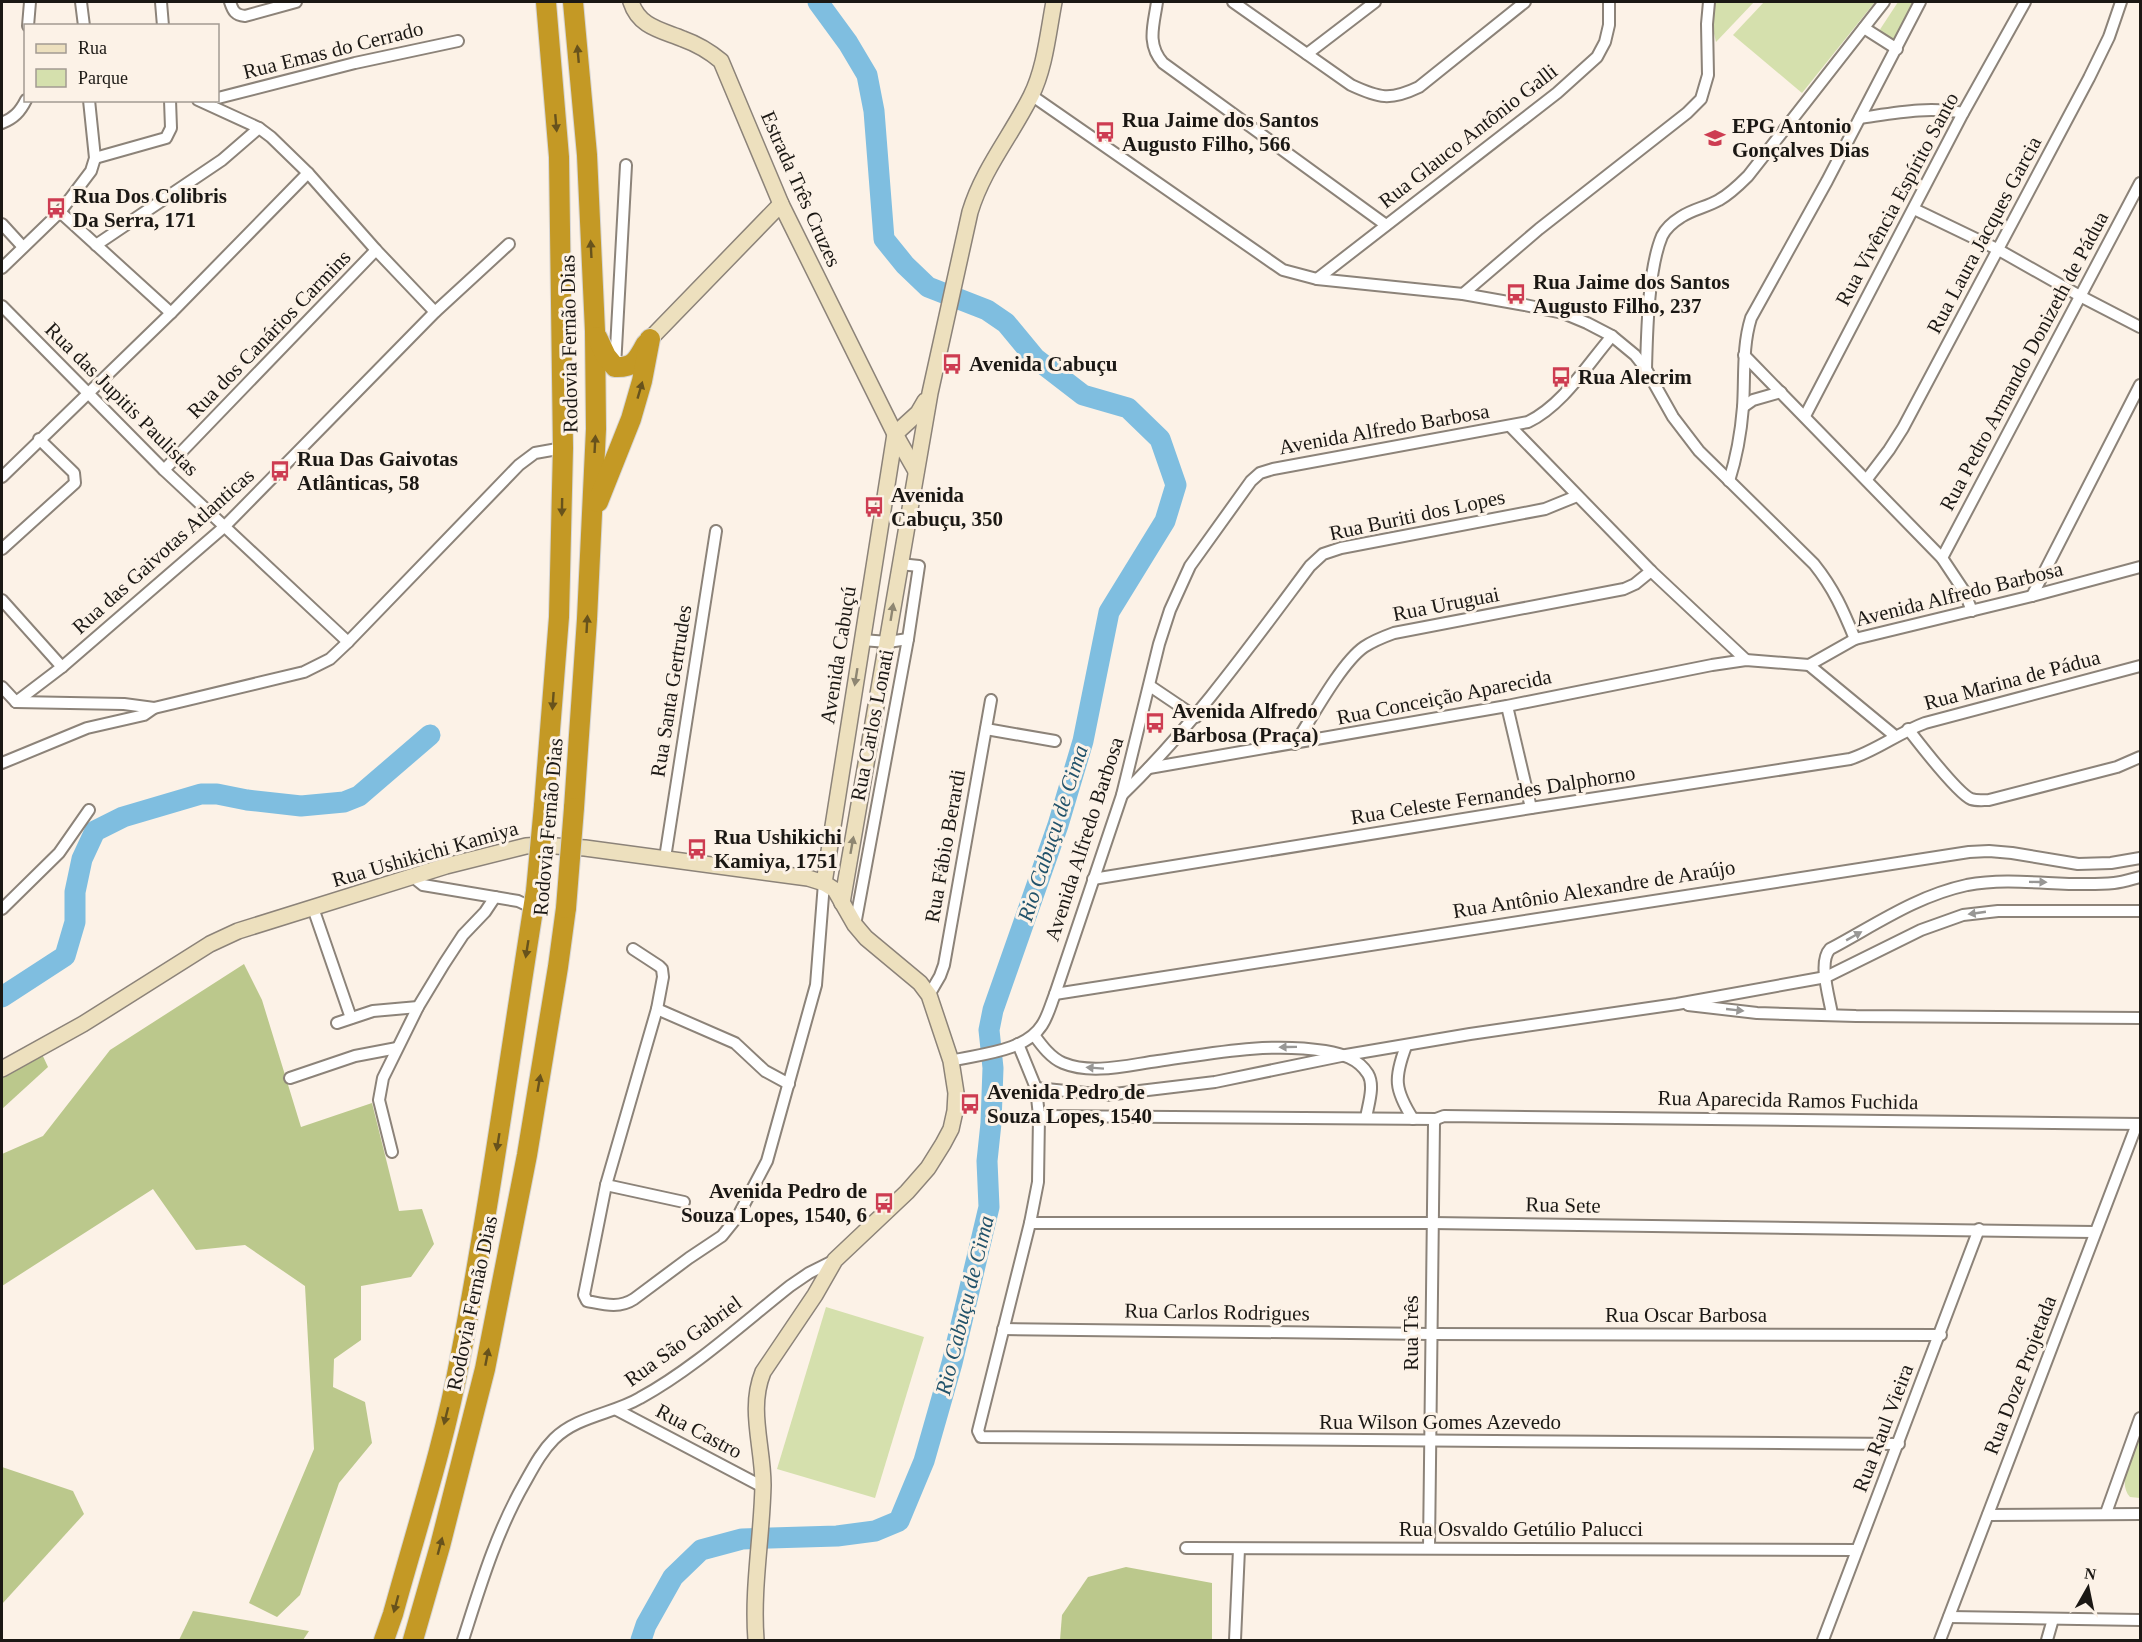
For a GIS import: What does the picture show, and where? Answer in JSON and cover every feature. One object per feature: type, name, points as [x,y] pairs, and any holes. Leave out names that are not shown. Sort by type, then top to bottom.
[{"type":"highway","name":"Rodovia Fernão Dias","points":[[384,1641],[460,1361],[496,1151],[534,899],[544,806],[559,617],[563,448],[559,157],[546,2]]},
{"type":"highway","name":"Rodovia Fernão Dias","points":[[413,1641],[485,1370],[529,1144],[566,908],[587,619],[596,429],[595,331],[586,155],[573,2]]},
{"type":"highway","points":[[595,331],[606,356],[615,367],[633,364],[650,339]]},
{"type":"highway","points":[[591,523],[631,419],[642,381],[650,339]]},
{"type":"main road","name":"Estrada Três Cruzes","points":[[631,2],[639,18],[651,28],[709,51],[721,61],[781,204],[896,434],[898,452],[916,471]]},
{"type":"main road","points":[[842,903],[930,393],[955,276],[976,192],[1031,96],[1041,69],[1054,2]]},
{"type":"main road","points":[[650,339],[781,204]]},
{"type":"main road","points":[[896,434],[918,413],[930,393]]},
{"type":"main road","name":"Avenida Cabuçú","points":[[824,883],[886,490],[898,452]]},
{"type":"main road","points":[[886,490],[893,495],[903,497],[912,493]]},
{"type":"main road","name":"Rua Ushikichi Kamiya","points":[[2,1069],[83,1024],[220,939],[238,931],[475,858],[526,846],[585,848],[808,878],[824,883]]},
{"type":"main road","points":[[756,1641],[756,1578],[763,1487],[755,1413],[759,1382],[763,1372],[815,1295],[835,1260],[928,1168],[951,1129],[955,1111],[956,1093],[951,1061],[929,995],[920,983],[866,938],[855,925],[835,891],[824,883]]},
{"type":"street","points":[[27,24],[30,2]]},
{"type":"street","points":[[81,2],[84,24]]},
{"type":"street","points":[[161,2],[163,24]]},
{"type":"street","points":[[230,2],[233,11],[245,16],[296,2]]},
{"type":"street","points":[[1157,2],[1152,44],[1154,54],[1163,63],[1386,225]]},
{"type":"street","points":[[1233,2],[1351,86],[1384,97],[1401,96],[1419,87],[1525,2]]},
{"type":"street","points":[[1307,54],[1375,2]]},
{"type":"street","name":"Rua Glauco Antônio Galli","points":[[1317,279],[1557,93],[1597,57],[1605,42],[1609,25],[1609,2]]},
{"type":"street","points":[[1463,294],[1539,229],[1687,113],[1701,99],[1708,75],[1709,2]]},
{"type":"street","points":[[1646,369],[1653,280],[1657,249],[1663,234],[1683,215],[1720,200],[1741,183],[1884,2]]},
{"type":"street","points":[[1729,481],[1736,459],[1743,407],[1746,335],[1751,318],[1897,49],[1920,2]]},
{"type":"street","name":"Rua Vivência Espírito Santo","points":[[1805,416],[1963,113],[2025,2]]},
{"type":"street","name":"Rua Laura Jacques Garcia","points":[[1867,478],[1904,428],[1997,249],[2090,78],[2109,37],[2121,2]]},
{"type":"street","points":[[1864,28],[1897,49]]},
{"type":"street","name":"Rua Emas do Cerrado","points":[[219,98],[355,63],[458,41]]},
{"type":"street","points":[[1031,96],[1283,270],[1317,279],[1463,294],[1563,313],[1612,336],[1635,355],[1646,369],[1673,417],[1699,451],[1814,564],[1841,603],[1855,639]]},
{"type":"street","points":[[2,123],[13,118],[25,102]]},
{"type":"street","points":[[2,268],[60,212],[91,171],[94,158],[89,102]]},
{"type":"street","points":[[94,158],[166,138],[171,128],[170,102]]},
{"type":"street","points":[[204,102],[259,128],[308,173],[435,312]]},
{"type":"street","points":[[1860,118],[1916,109],[1963,113]]},
{"type":"street","points":[[96,245],[222,160],[259,128]]},
{"type":"street","points":[[615,367],[626,165]]},
{"type":"street","points":[[2,477],[86,392],[171,313],[308,173]]},
{"type":"street","name":"Rua Pedro Armando Donizeth de Pádua","points":[[1942,558],[2140,183]]},
{"type":"street","points":[[1914,209],[1997,249],[2140,327]]},
{"type":"street","points":[[60,212],[171,313]]},
{"type":"street","points":[[2,224],[23,247]]},
{"type":"street","name":"Rua das Gaivotas Atlanticas","points":[[16,702],[62,667],[224,527],[435,312],[509,244]]},
{"type":"street","name":"Rua dos Canários Carmins","points":[[164,470],[376,250]]},
{"type":"street","name":"Rua das Jupitis Paulistas","points":[[2,306],[164,470],[348,642]]},
{"type":"street","points":[[1510,426],[1542,416],[1612,336]]},
{"type":"street","points":[[1744,355],[1867,478],[1942,558],[1964,591],[1972,611]]},
{"type":"street","points":[[2032,596],[2140,385]]},
{"type":"street","points":[[1743,407],[1753,400],[1781,392]]},
{"type":"street","name":"Avenida Alfredo Barbosa","points":[[1034,1035],[1043,1024],[1055,994],[1122,795],[1159,644],[1170,610],[1190,566],[1251,481],[1260,474],[1273,469],[1510,426],[1651,571],[1746,660]]},
{"type":"street","points":[[2,549],[75,483],[74,473],[39,439]]},
{"type":"street","points":[[2,763],[87,728],[144,715],[154,708],[304,672],[330,659],[519,465],[535,453],[563,448]]},
{"type":"street","name":"Rua Buriti dos Lopes","points":[[1122,795],[1196,717],[1310,566],[1323,554],[1341,548],[1545,509],[1577,495]]},
{"type":"street","name":"Rua Santa Gertrudes","points":[[665,858],[716,531]]},
{"type":"street","name":"Rua Carlos Lonati","points":[[855,925],[908,639],[919,566],[900,564]]},
{"type":"street","name":"Avenida Alfredo Barbosa","points":[[1809,665],[1855,639],[2140,567]]},
{"type":"street","name":"Rua Uruguai","points":[[1295,744],[1350,660],[1362,648],[1377,639],[1394,633],[1624,589],[1635,584],[1651,571]]},
{"type":"street","points":[[2,600],[62,667]]},
{"type":"street","name":"Rua Carlos Lonati","points":[[862,640],[888,642],[908,639]]},
{"type":"street","points":[[1746,660],[1809,665],[1895,736]]},
{"type":"street","name":"Rua Conceição Aparecida","points":[[1149,768],[1507,706],[1746,660]]},
{"type":"street","name":"Rua Marina de Pádua","points":[[1895,736],[1908,729],[2140,666]]},
{"type":"street","points":[[1150,686],[1196,717]]},
{"type":"street","points":[[2,687],[16,702],[104,703],[154,708]]},
{"type":"street","name":"Rua Fábio Berardi","points":[[929,995],[944,965],[991,700]]},
{"type":"street","points":[[1507,706],[1531,808]]},
{"type":"street","points":[[986,729],[1055,741]]},
{"type":"street","points":[[1908,729],[1960,790],[1972,799],[1989,800],[2117,767],[2140,757]]},
{"type":"street","name":"Rua Celeste Fernandes Dalphorno","points":[[1093,879],[1850,759],[1864,754],[1895,736]]},
{"type":"street","points":[[2,909],[59,853],[89,810]]},
{"type":"street","name":"Rua Antônio Alexandre de Araújo","points":[[1055,994],[1969,852],[1989,850],[2078,864],[2111,863],[2140,858]]},
{"type":"street","points":[[413,877],[423,885],[518,901],[534,899]]},
{"type":"street","points":[[1832,1014],[1823,959],[1830,949],[1902,908],[1934,894],[1968,885],[2004,882],[2115,883],[2140,877]]},
{"type":"street","points":[[633,949],[662,969],[663,977],[657,1009],[606,1185],[584,1295],[585,1300],[615,1305],[627,1304],[722,1236],[738,1216],[766,1161],[818,979],[824,883]]},
{"type":"street","points":[[392,1152],[382,1115],[380,1091],[397,1048],[418,1006],[463,935],[485,912],[495,897]]},
{"type":"street","points":[[313,908],[351,1018]]},
{"type":"street","points":[[1036,1088],[1106,1095],[1215,1082],[1346,1055],[1470,1034],[1677,1004],[1826,977],[1921,930],[1964,915],[1998,910],[2140,911]]},
{"type":"street","points":[[1677,1004],[1757,1013],[2140,1018]]},
{"type":"street","points":[[337,1023],[382,1009],[418,1006]]},
{"type":"street","points":[[657,1009],[735,1043],[765,1071],[789,1084]]},
{"type":"street","points":[[951,1061],[1013,1046],[1034,1035],[1047,1052],[1063,1063],[1098,1070],[1256,1047],[1299,1047],[1346,1055],[1358,1063],[1369,1076],[1371,1090],[1366,1118]]},
{"type":"street","points":[[1004,1329],[1038,1182],[1039,1116],[1036,1088],[1013,1046]]},
{"type":"street","points":[[1406,1046],[1397,1071],[1401,1100],[1413,1119]]},
{"type":"street","points":[[290,1078],[355,1056],[397,1048]]},
{"type":"street","name":"Rua Aparecida Ramos Fuchida","points":[[1039,1116],[1413,1119],[1436,1119],[1444,1116],[2139,1124]]},
{"type":"street","name":"Rua Três","points":[[1429,1548],[1432,1223],[1436,1119]]},
{"type":"street","name":"Rua Doze Projetada","points":[[1940,1641],[2094,1232],[2139,1124]]},
{"type":"street","points":[[606,1185],[684,1202]]},
{"type":"street","name":"Rua Sete","points":[[1030,1223],[1432,1223],[2094,1232]]},
{"type":"street","name":"Rua Raul Vieira","points":[[1823,1641],[1856,1550],[1941,1335],[1979,1229]]},
{"type":"street","name":"Rua São Gabriel","points":[[463,1641],[491,1556],[520,1491],[538,1459],[555,1438],[571,1426],[617,1410],[665,1383],[790,1286],[835,1260]]},
{"type":"street","name":"Rua Carlos Rodrigues","points":[[1004,1329],[1431,1334]]},
{"type":"street","name":"Rua Wilson Gomes Azevedo","points":[[1004,1329],[978,1431],[981,1437],[1899,1444]]},
{"type":"street","name":"Rua Oscar Barbosa","points":[[1431,1334],[1941,1335]]},
{"type":"street","name":"Rua Castro","points":[[617,1410],[763,1487]]},
{"type":"street","points":[[2106,1513],[2140,1418]]},
{"type":"street","points":[[1988,1515],[2140,1514]]},
{"type":"street","name":"Rua Osvaldo Getúlio Palucci","points":[[1186,1548],[1856,1550]]},
{"type":"street","points":[[1235,1641],[1239,1549]]},
{"type":"street","points":[[1949,1617],[2140,1620]]},
{"type":"street","points":[[2047,1641],[2053,1619]]},
{"type":"green space","points":[[1714,2],[1754,2],[1716,42],[1712,25]]},
{"type":"green space","points":[[1764,2],[1875,2],[1802,93],[1733,35]]},
{"type":"green space","points":[[1898,2],[1913,2],[1894,40],[1879,31]]},
{"type":"green space","points":[[244,964],[262,1000],[301,1127],[372,1103],[399,1211],[422,1209],[434,1244],[411,1277],[361,1286],[361,1340],[334,1359],[333,1387],[365,1402],[372,1443],[339,1483],[300,1595],[277,1617],[249,1603],[314,1449],[305,1286],[245,1245],[196,1250],[153,1189],[2,1286],[2,1154],[43,1136],[110,1050]]},
{"type":"green space","points":[[41,1052],[48,1067],[2,1109],[2,1075]]},
{"type":"green space","points":[[826,1307],[924,1337],[875,1498],[777,1469]]},
{"type":"green space","points":[[2140,1437],[2140,1498],[2130,1497],[2126,1491],[2125,1475]]},
{"type":"green space","points":[[2,1467],[73,1491],[84,1514],[2,1604]]},
{"type":"green space","points":[[1126,1567],[1212,1583],[1212,1640],[1060,1640],[1062,1615],[1088,1577]]},
{"type":"green space","points":[[193,1611],[309,1631],[303,1640],[179,1640]]},
{"type":"waterway","name":"Rio Cabuçu de Cima","points":[[641,1640],[646,1625],[673,1577],[701,1550],[742,1539],[837,1536],[875,1531],[899,1521],[924,1461],[952,1363],[989,1207],[987,1161],[993,1068],[989,1030],[993,1010],[1058,825],[1083,741],[1109,612],[1165,521],[1176,485],[1160,439],[1128,408],[1083,395],[1035,358],[1006,323],[987,310],[928,287],[905,265],[884,239],[874,111],[867,75],[848,43],[818,2]]},
{"type":"waterway","points":[[2,997],[65,956],[75,922],[75,892],[82,859],[95,831],[123,817],[201,794],[217,794],[301,806],[344,802],[359,796],[430,735]]},
{"type":"place","name":"Rua Jaime dos Santos Augusto Filho, 566","points":[[1105,132]]},
{"type":"place","name":"EPG Antonio Gonçalves Dias","points":[[1715,138]]},
{"type":"place","name":"Rua Dos Colibris Da Serra, 171","points":[[56,208]]},
{"type":"place","name":"Rua Jaime dos Santos Augusto Filho, 237","points":[[1516,294]]},
{"type":"place","name":"Avenida Cabuçu","points":[[952,364]]},
{"type":"place","name":"Rua Alecrim","points":[[1561,377]]},
{"type":"place","name":"Rua Das Gaivotas Atlânticas, 58","points":[[280,471]]},
{"type":"place","name":"Avenida Cabuçu, 350","points":[[874,507]]},
{"type":"place","name":"Avenida Alfredo Barbosa (Praça)","points":[[1155,723]]},
{"type":"place","name":"Rua Ushikichi Kamiya, 1751","points":[[697,849]]},
{"type":"place","name":"Avenida Pedro de Souza Lopes, 1540","points":[[970,1104]]},
{"type":"place","name":"Avenida Pedro de Souza Lopes, 1540, 6","points":[[884,1203]]}]
